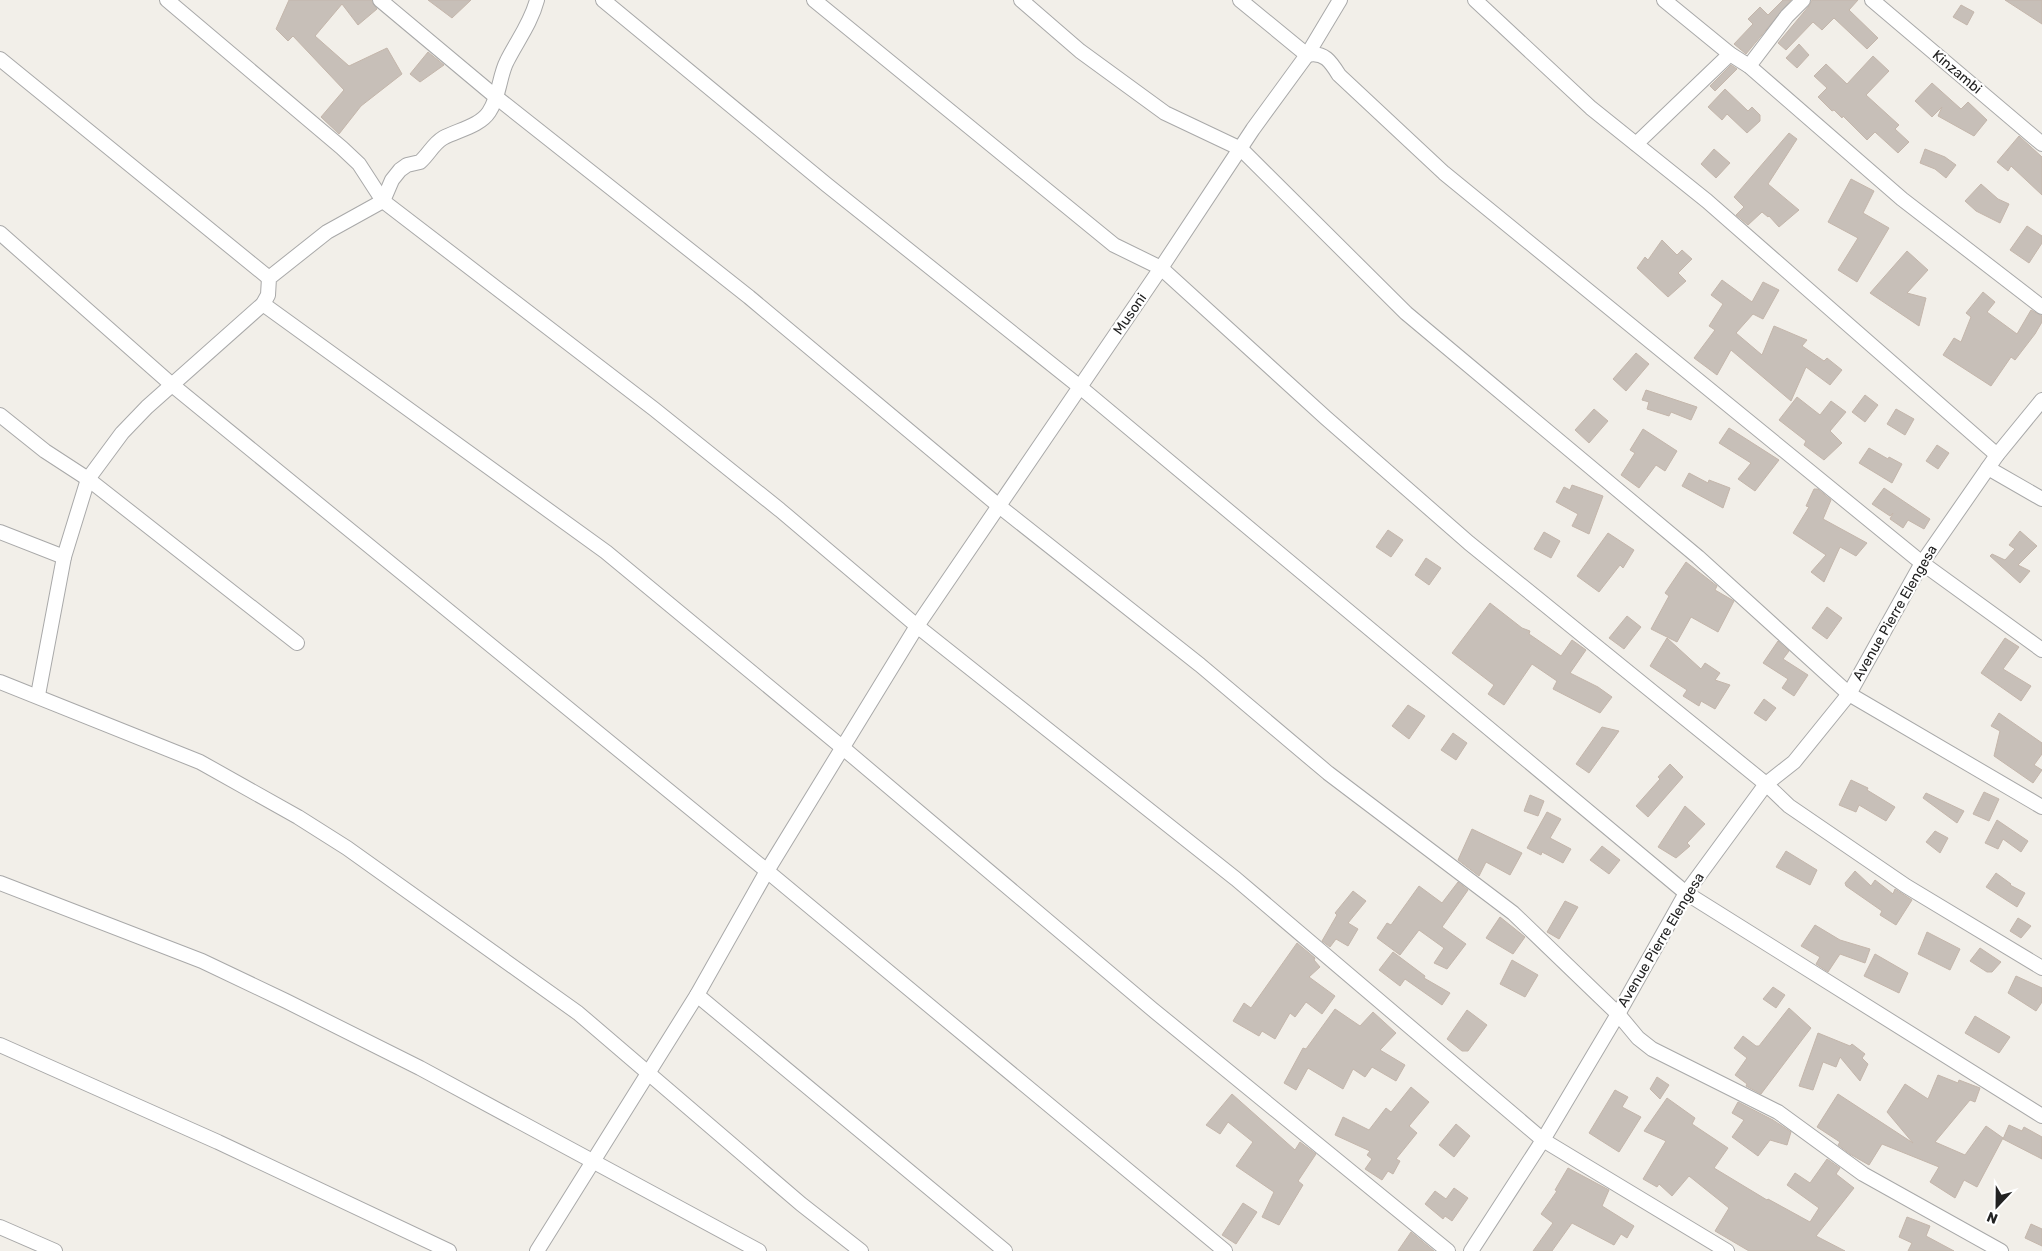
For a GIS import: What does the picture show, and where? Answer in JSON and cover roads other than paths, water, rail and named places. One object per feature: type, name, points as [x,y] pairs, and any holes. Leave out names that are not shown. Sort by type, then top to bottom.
[{"type":"street","points":[[167,0],[342,148],[359,164],[383,201],[654,409],[780,510],[917,626],[1236,879],[1543,1140],[1728,1251]]},
{"type":"street","points":[[380,0],[496,97],[749,297],[999,506],[1200,665],[1328,773],[1512,913],[1618,1014],[1638,1038],[1652,1049],[1778,1112],[1863,1174],[2001,1251]]},
{"type":"street","points":[[38,695],[64,557],[88,479],[122,433],[171,384],[263,304],[268,296],[269,278],[326,232],[383,201],[392,180],[400,170],[407,165],[420,162],[431,147],[443,138],[480,121],[489,112],[501,88],[506,63],[526,27],[537,0]]},
{"type":"street","points":[[603,0],[827,185],[1080,387],[1686,893],[2042,1116]]},
{"type":"street","points":[[814,0],[1114,244],[1161,268],[1326,418],[1469,543],[1766,784],[1789,806],[1906,886],[2042,968]]},
{"type":"street","points":[[1021,0],[1080,52],[1165,113],[1241,149],[1406,313],[1698,557],[1848,694],[2042,807]]},
{"type":"street","points":[[1240,0],[1307,55],[1316,53],[1325,57],[1339,74],[1444,173],[1922,563],[2042,650]]},
{"type":"street","name":"Musoni","points":[[537,1251],[697,995],[767,871],[917,626],[1307,55],[1340,0]]},
{"type":"street","points":[[1475,0],[1590,108],[1707,201],[1997,455]]},
{"type":"street","points":[[1664,0],[1730,54],[1749,66],[1902,199],[2042,307]]},
{"type":"street","points":[[1749,66],[1787,16],[1803,0]]},
{"type":"street","name":"Kinzambi","points":[[1872,0],[2042,144]]},
{"type":"street","points":[[1636,144],[1730,54]]},
{"type":"street","points":[[0,60],[269,278]]},
{"type":"street","points":[[0,233],[171,384],[767,871],[1225,1251]]},
{"type":"street","points":[[263,304],[606,552],[844,748],[1152,1010],[1448,1251]]},
{"type":"street","name":"Avenue Pierre Elengesa","points":[[1471,1251],[1543,1140],[1618,1014],[1686,893],[1766,784],[1794,762],[1848,694],[1922,563],[1997,455],[2042,400]]},
{"type":"street","points":[[0,415],[45,451],[88,479],[297,643]]},
{"type":"street","points":[[1988,468],[2042,499]]},
{"type":"street","points":[[0,532],[64,557]]},
{"type":"street","points":[[0,682],[38,695],[200,762],[298,816],[347,848],[578,1013],[801,1204],[861,1251]]},
{"type":"street","points":[[0,883],[202,961],[286,1001],[420,1068],[759,1251]]},
{"type":"street","points":[[697,995],[1005,1251]]},
{"type":"street","points":[[0,1045],[218,1142],[449,1251]]},
{"type":"street","points":[[0,1227],[55,1251]]}]
